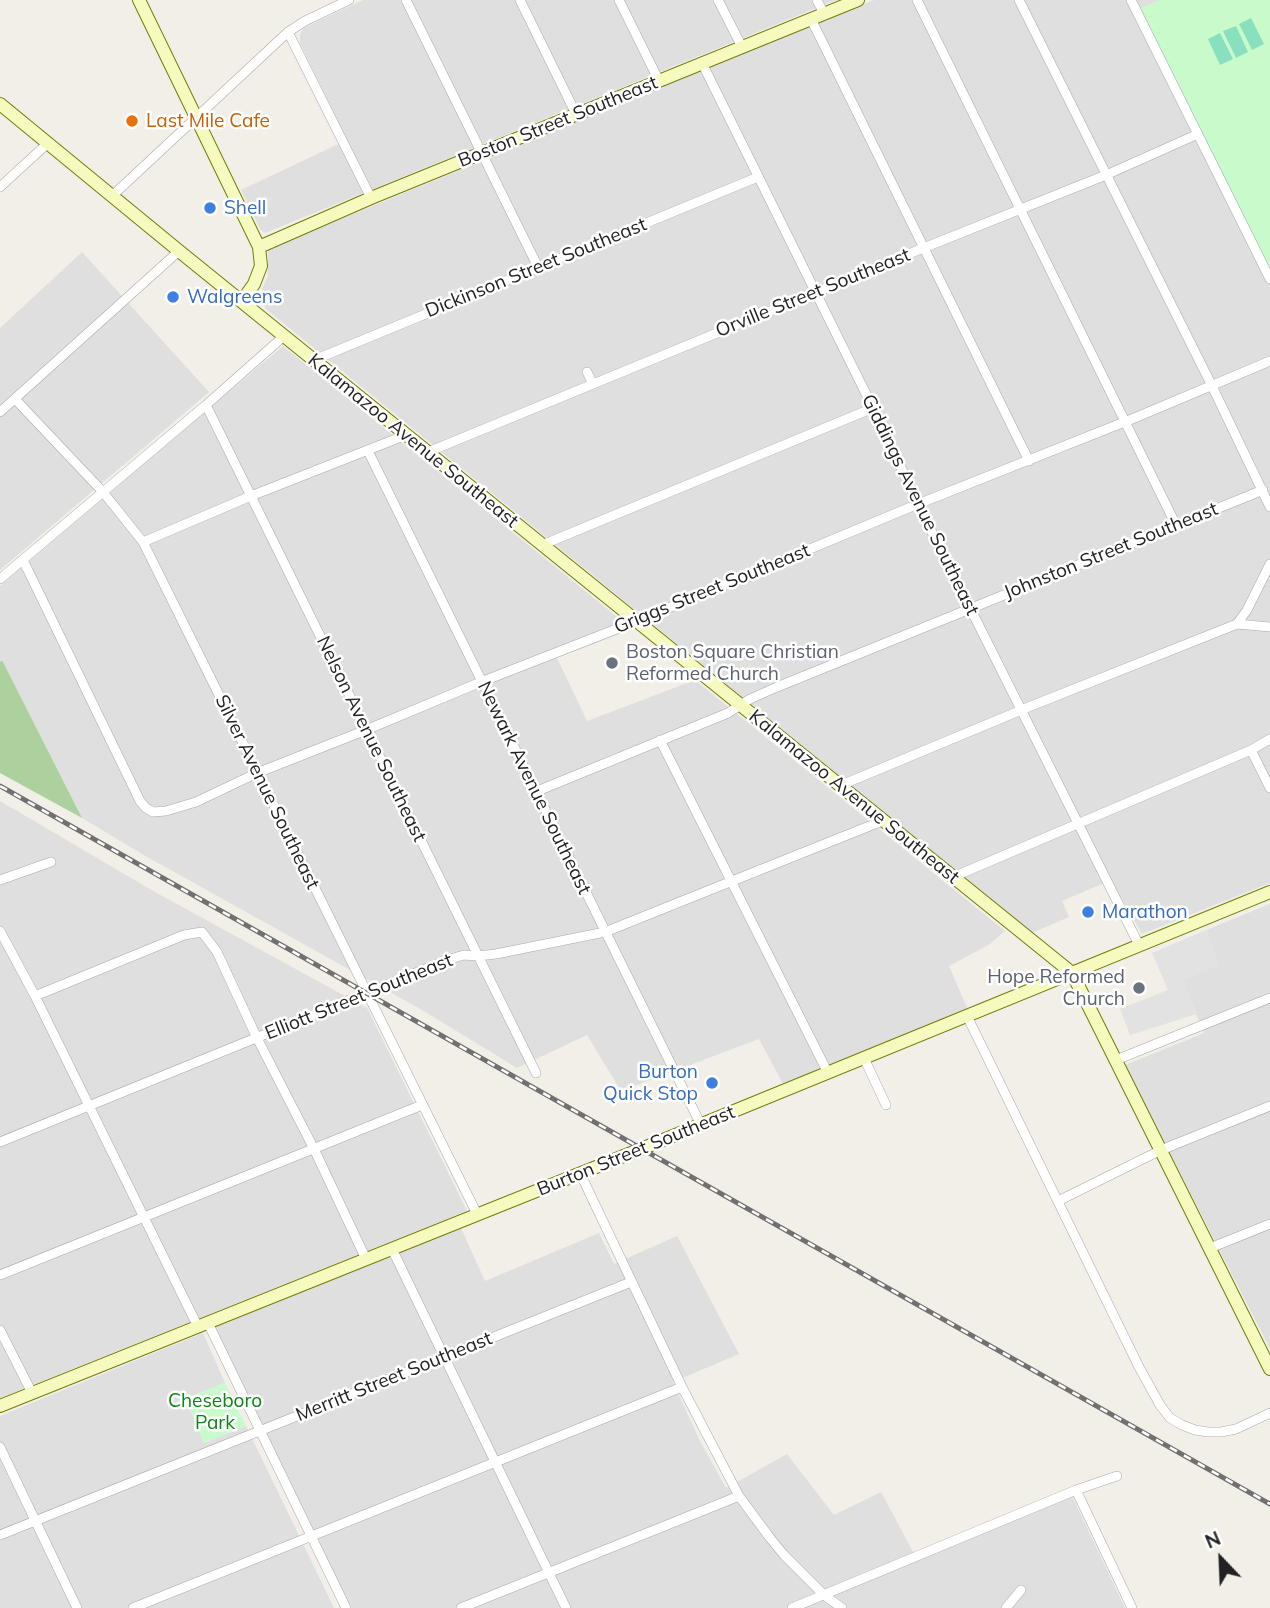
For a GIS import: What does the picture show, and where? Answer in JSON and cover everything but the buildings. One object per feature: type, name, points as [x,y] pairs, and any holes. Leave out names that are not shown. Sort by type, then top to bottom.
[{"type":"main road","points":[[139,0],[259,247],[261,266],[254,284],[242,301]]},
{"type":"main road","name":"Boston Street Southeast","points":[[259,247],[370,198],[858,0]]},
{"type":"main road","name":"Kalamazoo Avenue Southeast","points":[[0,104],[1072,973],[1268,1361]]},
{"type":"main road","name":"Burton Street Southeast","points":[[0,1406],[580,1174],[1270,892]]},
{"type":"street","points":[[111,196],[288,32],[305,20],[349,0]]},
{"type":"street","points":[[406,0],[538,267]]},
{"type":"street","points":[[520,0],[576,114]]},
{"type":"street","points":[[619,0],[659,81]]},
{"type":"street","points":[[718,0],[741,47]]},
{"type":"street","points":[[817,0],[824,14]]},
{"type":"street","points":[[917,0],[1176,525]]},
{"type":"street","points":[[1019,0],[1270,507]]},
{"type":"street","points":[[1131,0],[1270,279]]},
{"type":"street","points":[[811,19],[1029,461]]},
{"type":"street","points":[[288,32],[370,198]]},
{"type":"street","name":"Giddings Avenue Southeast","points":[[702,63],[1139,946]]},
{"type":"street","name":"Orville Street Southeast","points":[[428,452],[1198,135]]},
{"type":"street","points":[[0,187],[48,144]]},
{"type":"street","name":"Dickinson Street Southeast","points":[[314,360],[758,177]]},
{"type":"street","points":[[6,404],[179,251]]},
{"type":"street","points":[[0,579],[284,336]]},
{"type":"street","name":"Griggs Street Southeast","points":[[23,560],[140,800],[153,812],[166,811],[196,802],[257,773],[637,621],[1270,361]]},
{"type":"street","points":[[587,372],[593,384]]},
{"type":"street","name":"Silver Avenue Southeast","points":[[6,404],[103,492],[143,542],[477,1214]]},
{"type":"street","name":"Nelson Avenue Southeast","points":[[206,405],[537,1073]]},
{"type":"street","points":[[542,545],[873,408]]},
{"type":"street","points":[[143,542],[406,435]]},
{"type":"street","name":"Newark Avenue Southeast","points":[[368,451],[701,1125]]},
{"type":"street","name":"Johnston Street Southeast","points":[[535,792],[729,713],[750,699],[777,687],[1263,489]]},
{"type":"street","points":[[1237,624],[1270,564]]},
{"type":"street","points":[[839,786],[1237,624],[1270,627]]},
{"type":"street","points":[[953,877],[1251,750],[1270,739]]},
{"type":"street","points":[[660,740],[828,1073]]},
{"type":"street","points":[[1251,750],[1270,788]]},
{"type":"street","name":"Elliott Street Southeast","points":[[0,1142],[450,959],[464,955],[496,954],[605,932],[882,821]]},
{"type":"street","points":[[0,880],[51,862]]},
{"type":"street","points":[[0,931],[4,951],[35,996],[144,1217],[260,1431],[346,1608]]},
{"type":"street","points":[[35,996],[184,935],[202,932],[217,951],[366,1259]]},
{"type":"street","points":[[1116,1060],[1270,998]]},
{"type":"street","points":[[967,1016],[1160,1405],[1170,1418],[1182,1425],[1195,1430],[1221,1432],[1236,1429],[1270,1413]]},
{"type":"street","points":[[864,1058],[886,1105]]},
{"type":"street","points":[[0,1275],[422,1105]]},
{"type":"street","points":[[1058,1201],[1161,1150],[1270,1106]]},
{"type":"street","points":[[580,1174],[682,1387],[739,1496],[770,1538],[824,1595],[842,1608]]},
{"type":"street","points":[[1210,1248],[1270,1224]]},
{"type":"street","points":[[392,1249],[566,1608]]},
{"type":"street","name":"Merritt Street Southeast","points":[[0,1535],[631,1282]]},
{"type":"street","points":[[0,1330],[32,1393]]},
{"type":"street","points":[[133,1608],[682,1387]]},
{"type":"street","points":[[0,1447],[77,1608]]},
{"type":"street","points":[[792,1608],[1076,1490],[1116,1476]]},
{"type":"street","points":[[1076,1490],[1132,1608]]},
{"type":"street","points":[[461,1608],[739,1496]]},
{"type":"street","points":[[1006,1608],[1021,1590]]},
{"type":"shaded area","points":[[363,0],[836,0],[265,233],[260,229],[241,190],[347,140],[300,43],[300,35],[303,28]]},
{"type":"shaded area","points":[[874,0],[1161,0],[1142,8],[1270,266],[1270,883],[1142,934],[1111,880],[1062,901],[1069,917],[1032,933],[260,302],[268,275],[268,249]]},
{"type":"shaded area","points":[[82,252],[209,392],[0,570],[0,328]]},
{"type":"shaded area","points":[[283,346],[632,629],[557,658],[587,721],[695,680],[1005,931],[990,944],[949,966],[968,1010],[783,1084],[759,1039],[621,1091],[587,1035],[517,1068],[422,1010],[82,818],[2,660],[0,662],[0,586]]},
{"type":"shaded area","points":[[0,801],[155,892],[367,1008],[467,1211],[0,1398]]},
{"type":"shaded area","points":[[1270,904],[1270,1349],[1125,1065],[1204,1033],[1182,980],[1218,965],[1206,930]]},
{"type":"shaded area","points":[[1206,930],[1219,965],[1183,980],[1197,1014],[1130,1035],[1120,1009],[1168,990],[1152,953]]},
{"type":"shaded area","points":[[461,1228],[485,1281],[599,1233],[614,1264],[677,1236],[739,1354],[673,1382],[699,1439],[726,1488],[787,1454],[834,1515],[881,1492],[918,1561],[1072,1496],[1125,1608],[349,1608],[215,1327]]},
{"type":"shaded area","points":[[203,1333],[225,1383],[186,1399],[204,1443],[246,1426],[334,1608],[0,1608],[0,1416]]},
{"type":"green space","points":[[1161,0],[1270,0],[1270,270],[1204,145],[1141,8]]},
{"type":"green space","points":[[1251,18],[1264,44],[1252,50],[1239,24]]},
{"type":"green space","points":[[1236,26],[1248,52],[1236,58],[1223,31]]},
{"type":"green space","points":[[1220,33],[1233,59],[1220,65],[1208,39]]},
{"type":"green space","points":[[2,660],[82,818],[0,773]]},
{"type":"green space","name":"Cheseboro Park","points":[[225,1383],[246,1426],[204,1443],[185,1398]]},
{"type":"railway","points":[[0,786],[1270,1504]]},
{"type":"place","name":"Last Mile Cafe","points":[[132,121]]},
{"type":"place","name":"Shell","points":[[210,208]]},
{"type":"place","name":"Walgreens","points":[[173,297]]},
{"type":"place","name":"Boston Square Christian Reformed Church","points":[[612,663]]},
{"type":"place","name":"Marathon","points":[[1088,912]]},
{"type":"place","name":"Hope Reformed Church","points":[[1139,988]]},
{"type":"place","name":"Burton Quick Stop","points":[[712,1083]]}]
